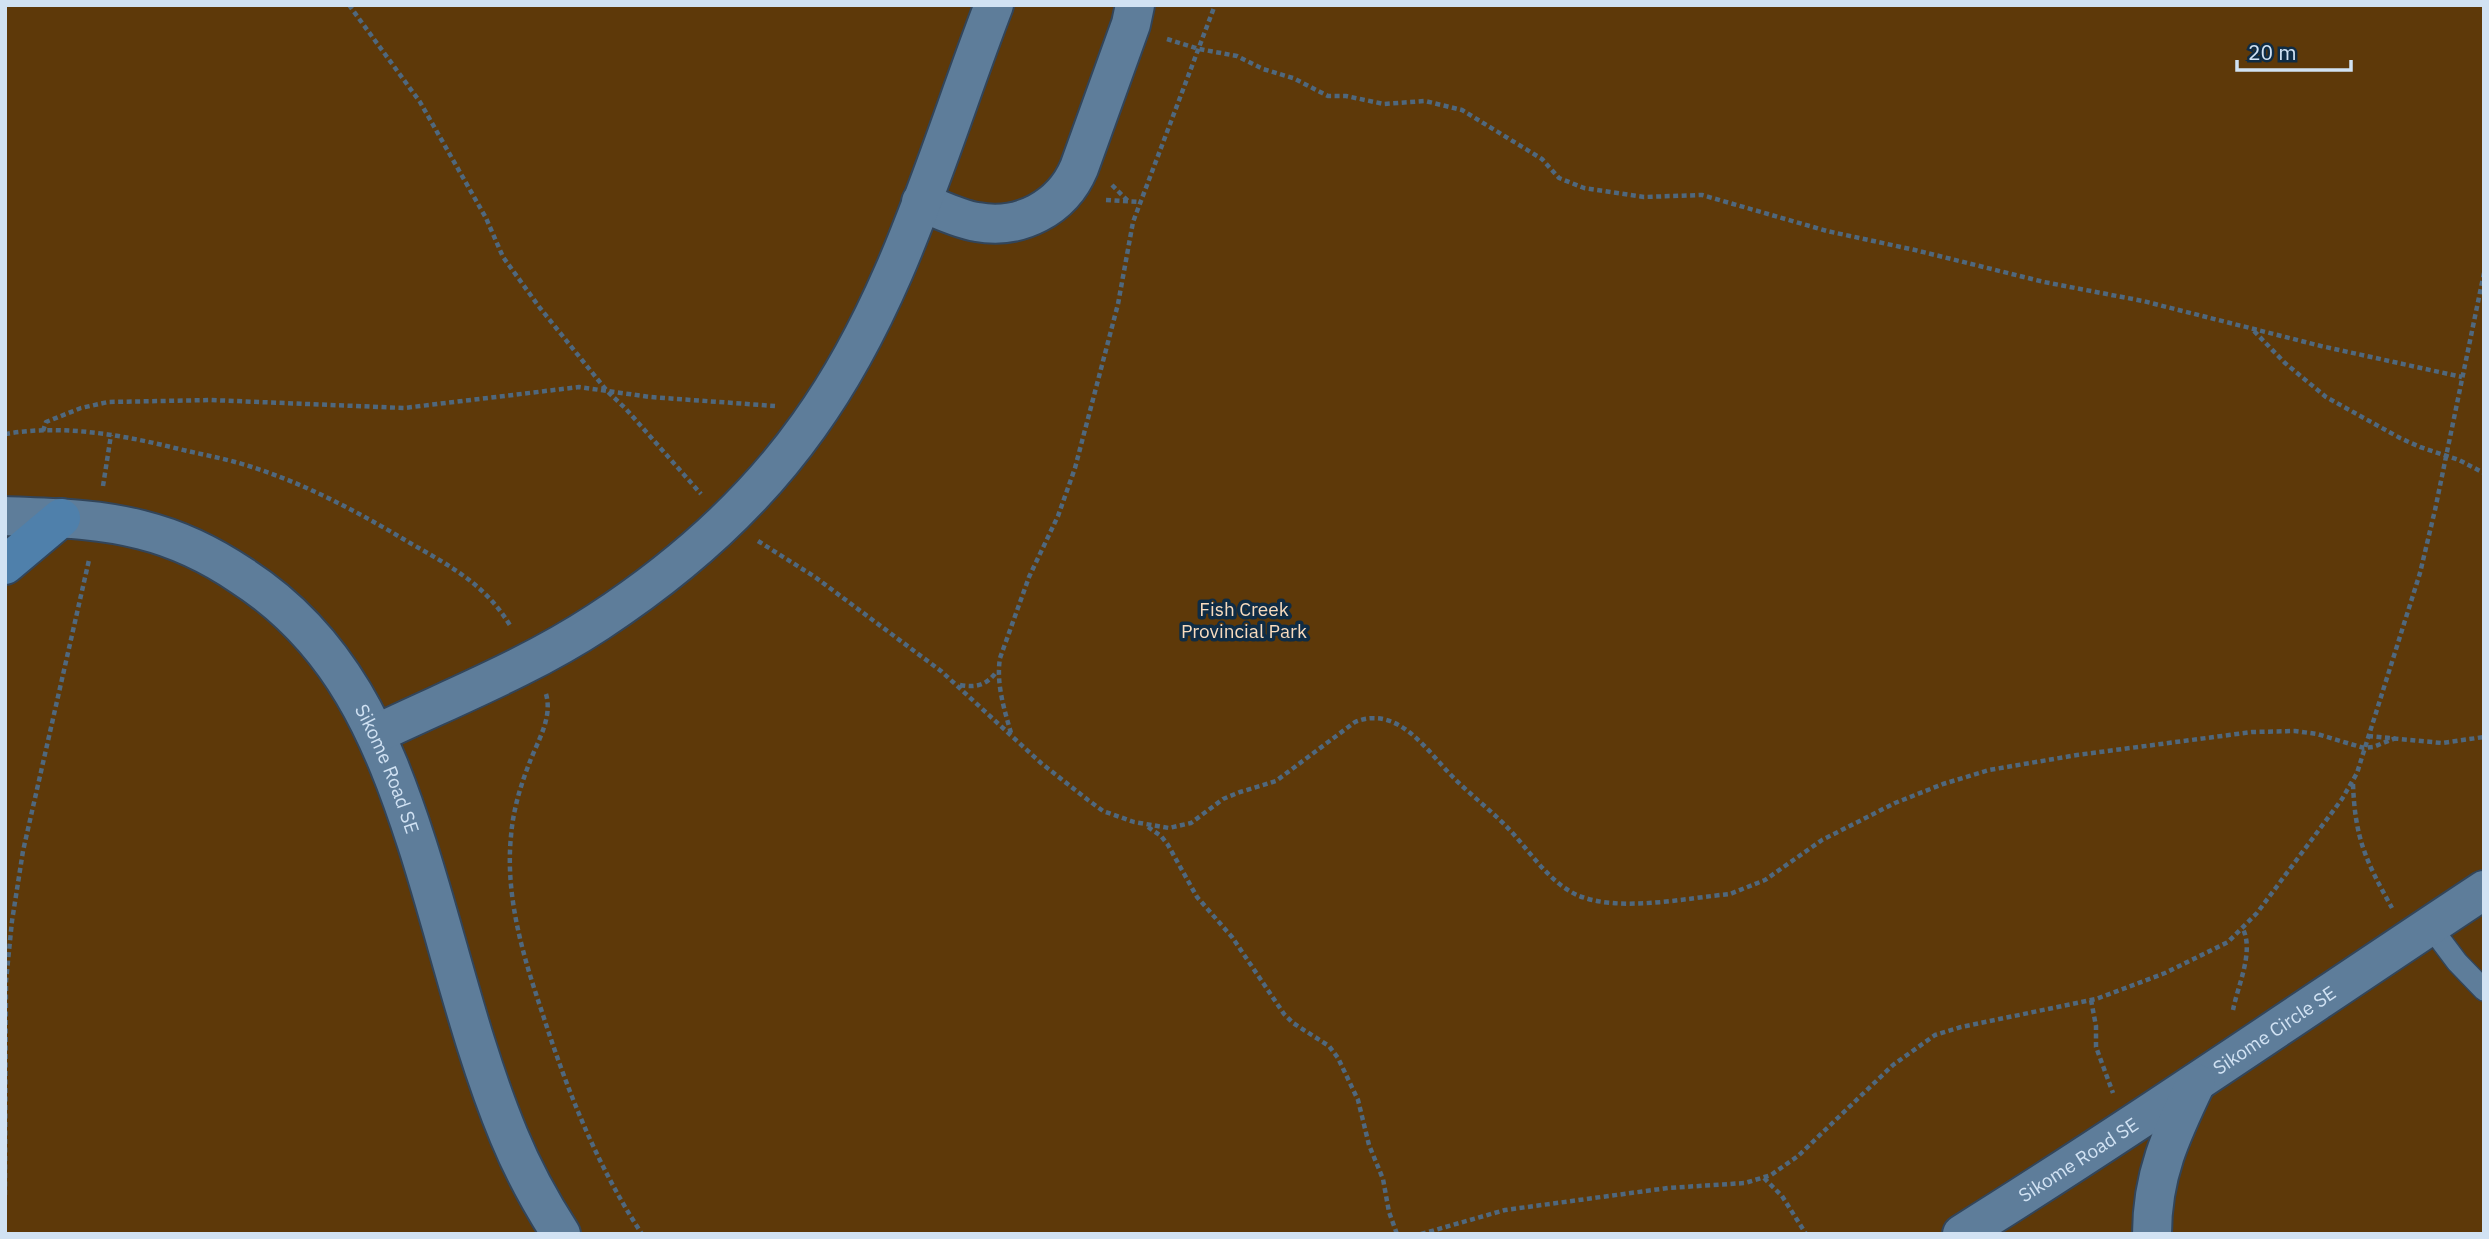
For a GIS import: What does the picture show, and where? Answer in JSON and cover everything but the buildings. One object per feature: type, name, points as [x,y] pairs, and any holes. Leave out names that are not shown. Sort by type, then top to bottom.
[{"type":"main road","points":[[5,565],[79,520]]},
{"type":"street","points":[[376,734],[511,672],[557,647],[636,596],[692,552],[728,519],[775,469],[817,414],[865,332],[888,284],[994,5]]},
{"type":"street","points":[[921,202],[965,219],[997,224],[1020,220],[1054,203],[1076,176],[1132,16]]},
{"type":"street","name":"Sikome Road SE","points":[[5,516],[79,520],[143,530],[181,542],[225,564],[270,595],[306,628],[329,655],[362,707],[397,782],[497,1105],[525,1170],[561,1234]]},
{"type":"street","name":"Sikome Circle SE","points":[[2152,1234],[2153,1199],[2164,1153],[2196,1083],[2484,890]]},
{"type":"street","name":"Sikome Road SE","points":[[1962,1234],[2196,1083]]},
{"type":"lane","points":[[2430,926],[2457,962],[2484,990]]},
{"type":"path","points":[[349,5],[393,63],[426,113],[486,218],[503,257],[607,391],[706,499]]},
{"type":"path","points":[[959,685],[980,686],[992,678],[998,669],[1028,577],[1058,516],[1075,468],[1118,304],[1133,222],[1215,5]]},
{"type":"path","points":[[1132,16],[1199,49],[1237,56],[1263,69],[1293,78],[1328,96],[1354,97],[1384,104],[1425,101],[1462,110],[1542,159],[1559,178],[1584,188],[1644,197],[1702,195],[1809,226],[2463,377]]},
{"type":"path","points":[[2391,907],[2360,843],[2355,824],[2353,784],[2413,599],[2484,273]]},
{"type":"path","points":[[2251,328],[2285,363],[2326,397],[2400,438],[2459,460],[2484,473]]},
{"type":"path","points":[[43,431],[46,422],[81,408],[108,402],[240,400],[404,408],[559,388],[587,387],[668,399],[799,408],[817,414]]},
{"type":"path","points":[[5,434],[74,431],[111,435],[149,441],[254,467],[346,506],[472,580],[492,599],[513,630]]},
{"type":"path","points":[[5,1195],[6,994],[12,920],[79,520],[111,435]]},
{"type":"path","points":[[754,539],[815,577],[959,685],[1041,763],[1103,811],[1144,825],[1169,828],[1191,823],[1223,799],[1276,781],[1356,722],[1379,717],[1407,730],[1466,790],[1506,825],[1558,882],[1579,895],[1617,904],[1741,891],[1779,873],[1822,840],[1895,803],[1989,770],[2077,755],[2262,731],[2318,734],[2364,748],[2396,738]]},
{"type":"path","points":[[998,669],[1001,698],[1011,734]]},
{"type":"path","points":[[544,687],[548,698],[547,713],[512,821],[509,866],[514,911],[533,986],[564,1078],[606,1172],[642,1234]]},
{"type":"path","points":[[2368,736],[2442,743],[2484,737]]},
{"type":"path","points":[[1421,1234],[1505,1210],[1668,1188],[1735,1184],[1764,1178],[1798,1156],[1893,1065],[1935,1035],[1961,1027],[2091,1000],[2220,947],[2243,929],[2353,784]]},
{"type":"path","points":[[1144,825],[1161,836],[1168,845],[1197,897],[1232,937],[1284,1014],[1293,1023],[1329,1046],[1338,1058],[1358,1100],[1397,1234]]},
{"type":"path","points":[[2240,1053],[2232,1018],[2246,952],[2247,941],[2243,929]]},
{"type":"path","points":[[2091,1000],[2096,1026],[2095,1047],[2130,1126]]},
{"type":"path","points":[[1764,1178],[1782,1196],[1806,1234]]},
{"type":"green space","name":"Fish Creek Provincial Park","points":[[5,5],[2484,5],[2484,1234],[5,1234]]}]
